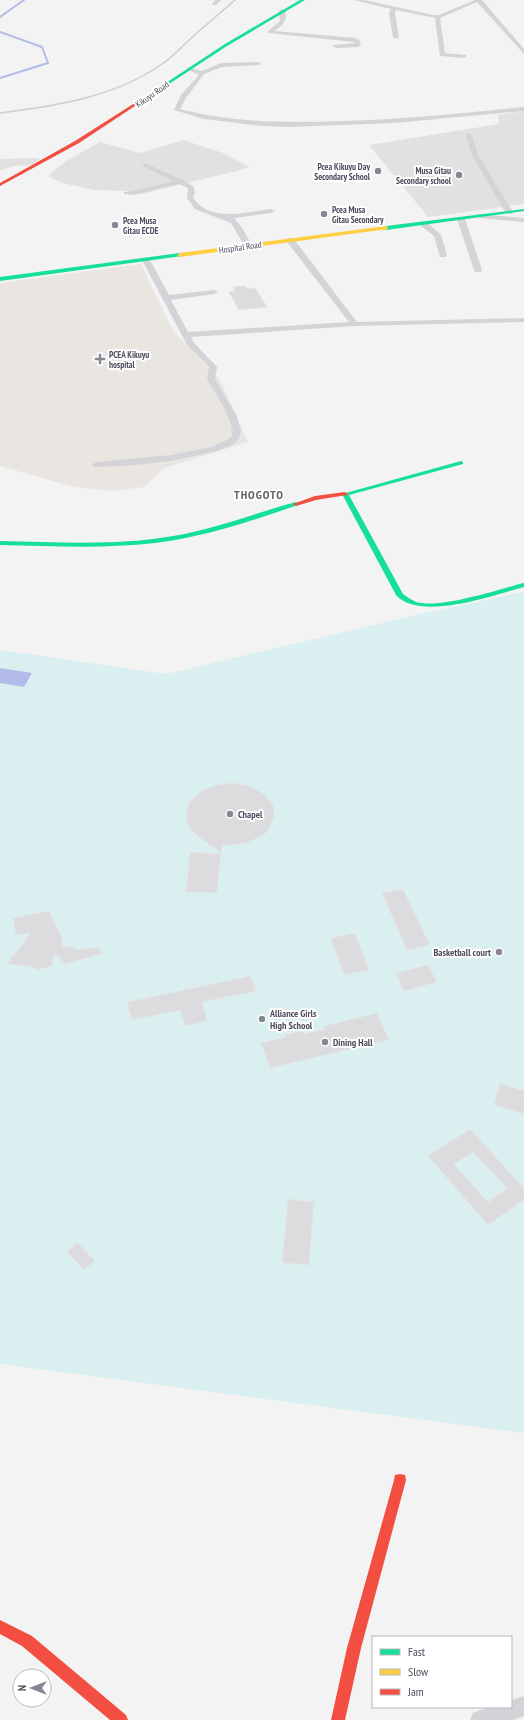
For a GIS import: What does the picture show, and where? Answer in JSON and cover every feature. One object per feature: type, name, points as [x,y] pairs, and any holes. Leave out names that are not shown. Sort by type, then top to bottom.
[{"type":"street","name":"Kikuyu Road","points":[[0,185],[82,139],[242,34],[303,0]]},
{"type":"street","points":[[357,0],[426,16],[438,17],[478,0],[524,52]]},
{"type":"street","points":[[394,9],[392,13],[396,37]]},
{"type":"street","points":[[282,11],[284,16],[283,21],[270,31],[356,40],[358,45],[336,46]]},
{"type":"street","points":[[438,17],[442,55],[464,56]]},
{"type":"street","points":[[274,29],[309,31]]},
{"type":"street","points":[[258,64],[221,65],[202,73],[200,78],[180,101],[177,110],[204,117],[262,124],[289,125],[394,121],[524,109]]},
{"type":"street","points":[[189,68],[202,73]]},
{"type":"street","points":[[469,135],[475,155],[509,212]]},
{"type":"street","points":[[145,166],[182,182],[192,189],[190,195],[192,202],[203,210],[232,220],[236,224],[248,245]]},
{"type":"street","points":[[126,193],[133,194],[182,182]]},
{"type":"street","points":[[225,217],[271,210]]},
{"type":"street","name":"Hospital Road","points":[[0,279],[248,245],[424,224],[524,210]]},
{"type":"street","name":"Hospital Road","points":[[480,216],[524,220]]},
{"type":"street","points":[[461,219],[478,270]]},
{"type":"street","points":[[424,224],[436,233],[443,255]]},
{"type":"street","points":[[290,240],[355,324]]},
{"type":"street","points":[[97,465],[130,464],[211,450],[232,442],[236,437],[237,432],[231,413],[211,379],[213,367],[196,352],[185,336],[167,298],[146,260]]},
{"type":"street","points":[[167,298],[214,292]]},
{"type":"street","points":[[185,336],[355,324],[524,320]]},
{"type":"street","points":[[0,543],[77,545],[154,541],[188,535],[248,520],[315,498],[345,494],[461,463]]},
{"type":"street","points":[[345,494],[400,595],[408,601],[419,604],[449,602],[524,585]]},
{"type":"street","points":[[338,1720],[354,1648],[400,1480]]},
{"type":"street","points":[[0,1626],[27,1641],[121,1720]]},
{"type":"street","points":[[480,1720],[524,1706]]},
{"type":"shaded area","name":"Musa Gitau Secondary school","points":[[524,111],[524,204],[428,217],[369,145],[499,124],[498,115]]},
{"type":"shaded area","points":[[183,140],[223,153],[249,167],[141,194],[127,191],[94,190],[62,183],[48,176],[66,161],[100,142],[140,153]]},
{"type":"shaded area","points":[[40,158],[32,165],[13,166],[0,171],[0,159]]},
{"type":"shaded area","name":"PCEA Kikuyu hospital","points":[[141,264],[173,331],[220,380],[248,442],[164,468],[144,487],[113,491],[74,487],[0,466],[0,283]]},
{"type":"shaded area","name":"Alliance Girls High School","points":[[524,592],[524,1433],[0,1364],[0,650],[166,674],[429,612]]},
{"type":"water","points":[[0,668],[32,673],[24,687],[0,683]]},
{"type":"building","points":[[245,286],[247,289],[255,288],[267,307],[239,310],[229,292],[235,291],[233,287]]},
{"type":"building","name":"Chapel","points":[[233,783],[250,786],[264,794],[273,805],[274,818],[268,831],[262,836],[246,843],[222,846],[221,853],[195,834],[190,828],[187,822],[187,809],[189,803],[200,792],[215,785]]},
{"type":"building","points":[[190,852],[221,854],[217,893],[186,892]]},
{"type":"building","points":[[403,889],[430,945],[407,950],[382,893]]},
{"type":"building","points":[[49,911],[61,936],[63,947],[72,946],[77,950],[99,947],[101,954],[65,964],[55,954],[52,966],[37,970],[30,966],[7,964],[31,933],[16,935],[13,918]]},
{"type":"building","points":[[355,933],[369,970],[344,975],[331,938]]},
{"type":"building","points":[[428,965],[437,982],[404,991],[396,973]]},
{"type":"building","points":[[251,976],[256,991],[202,1002],[207,1021],[185,1026],[180,1010],[132,1020],[127,1002]]},
{"type":"building","name":"Dining Hall","points":[[377,1013],[389,1040],[270,1068],[261,1043],[286,1037],[285,1035],[302,1031],[304,1034],[325,1029],[324,1026]]},
{"type":"building","points":[[500,1083],[524,1091],[524,1114],[494,1105]]},
{"type":"building","points":[[470,1129],[524,1188],[524,1200],[488,1225],[428,1156]],"holes":[[[473,1152],[507,1188],[488,1202],[454,1164]]]},
{"type":"building","points":[[288,1199],[314,1202],[309,1265],[282,1263]]},
{"type":"building","points":[[78,1243],[95,1261],[84,1270],[67,1252]]},
{"type":"waterway","points":[[0,17],[24,0]]},
{"type":"waterway","points":[[0,32],[42,47],[48,63],[0,78]]},
{"type":"railway","points":[[0,113],[63,103],[125,85],[165,62],[235,0]]},
{"type":"traffic: fast","points":[[139,102],[226,45],[303,0]]},
{"type":"traffic: fast","points":[[386,228],[524,210]]},
{"type":"traffic: fast","points":[[0,279],[180,255]]},
{"type":"traffic: fast","points":[[461,463],[345,494],[400,595],[410,601],[416,604],[441,604],[470,599],[524,585]]},
{"type":"traffic: fast","points":[[0,543],[97,545],[155,541],[209,531],[296,504]]},
{"type":"traffic: slow","points":[[180,255],[386,228]]},
{"type":"traffic: jam","points":[[0,185],[77,142],[139,102]]},
{"type":"traffic: jam","points":[[296,504],[315,498],[345,494]]},
{"type":"traffic: jam","points":[[338,1720],[354,1648],[400,1480]]},
{"type":"traffic: jam","points":[[0,1627],[27,1641],[121,1720]]},
{"type":"place","name":"Pcea Kikuyu Day Secondary School","points":[[378,171]]},
{"type":"place","name":"Musa Gitau Secondary school","points":[[459,175]]},
{"type":"place","name":"Pcea Musa Gitau Secondary","points":[[324,214]]},
{"type":"place","name":"Pcea Musa Gitau ECDE","points":[[115,225]]},
{"type":"place","name":"PCEA Kikuyu hospital","points":[[100,359]]},
{"type":"place","name":"Chapel","points":[[230,814]]},
{"type":"place","name":"Basketball court","points":[[499,952]]},
{"type":"place","name":"Alliance Girls High School","points":[[262,1019]]},
{"type":"place","name":"Dining Hall","points":[[325,1042]]},
{"type":"district","name":"THOGOTO","points":[[259,494]]}]
